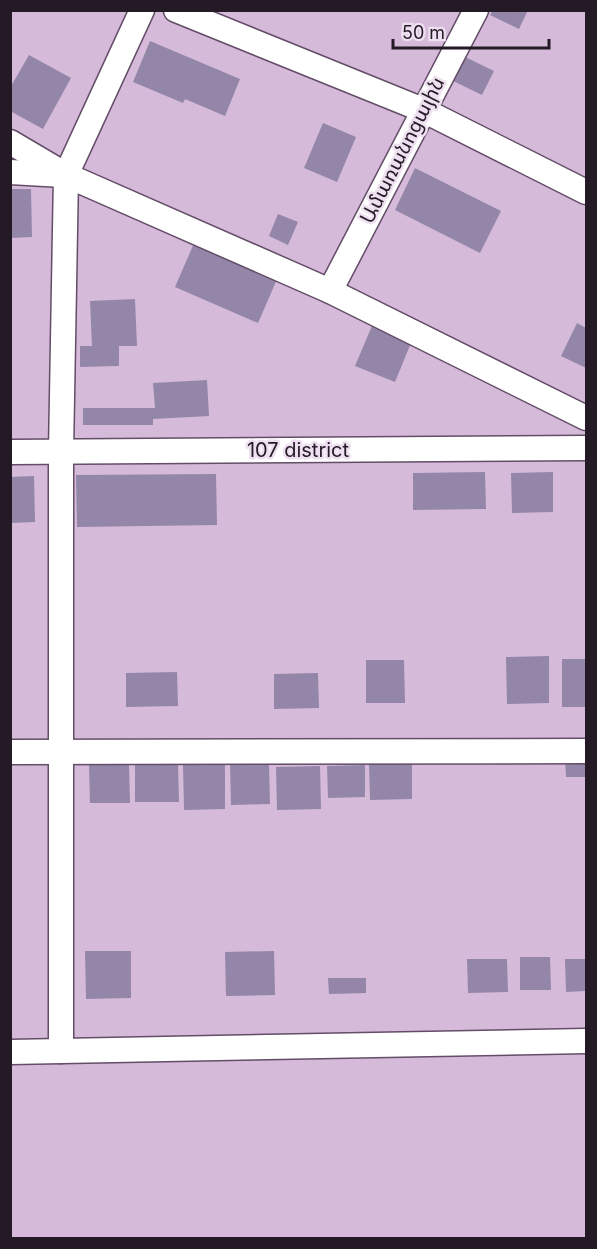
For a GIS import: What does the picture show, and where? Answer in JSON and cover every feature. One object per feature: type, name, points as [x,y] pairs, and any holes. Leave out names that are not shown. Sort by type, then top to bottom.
[{"type":"street","points":[[61,1051],[61,452],[66,175],[142,10]]},
{"type":"street","points":[[176,10],[423,110],[586,192]]},
{"type":"street","name":"Ամառանոցային","points":[[330,291],[476,10]]},
{"type":"street","points":[[10,142],[66,175],[330,291],[586,418]]},
{"type":"street","points":[[10,172],[66,175]]},
{"type":"street","name":"107 district","points":[[10,452],[586,448]]},
{"type":"street","points":[[10,752],[586,751]]},
{"type":"street","points":[[10,1052],[586,1041]]},
{"type":"building","points":[[493,10],[528,10],[519,29],[490,15]]},
{"type":"building","points":[[150,41],[240,79],[225,116],[185,99],[183,103],[133,82]]},
{"type":"building","points":[[459,54],[494,71],[482,95],[447,78]]},
{"type":"building","points":[[29,55],[71,78],[43,129],[10,111],[10,88]]},
{"type":"building","points":[[323,123],[356,137],[337,182],[304,168]]},
{"type":"building","points":[[415,168],[501,211],[480,253],[395,210]]},
{"type":"building","points":[[10,189],[31,189],[32,237],[10,238]]},
{"type":"building","points":[[278,214],[298,222],[288,245],[269,236]]},
{"type":"building","points":[[195,241],[278,277],[258,323],[175,287]]},
{"type":"building","points":[[135,299],[137,346],[119,346],[119,366],[80,367],[80,346],[92,346],[90,301]]},
{"type":"building","points":[[374,321],[413,338],[395,382],[355,366]]},
{"type":"building","points":[[577,323],[586,328],[586,368],[561,356]]},
{"type":"building","points":[[207,380],[209,416],[153,419],[153,425],[83,425],[83,408],[155,408],[153,383]]},
{"type":"building","points":[[485,472],[486,509],[413,510],[413,473]]},
{"type":"building","points":[[553,472],[553,512],[512,513],[511,473]]},
{"type":"building","points":[[216,474],[217,525],[77,527],[76,475]]},
{"type":"building","points":[[34,476],[35,522],[10,523],[10,477]]},
{"type":"building","points":[[549,656],[549,703],[507,704],[506,657]]},
{"type":"building","points":[[562,659],[586,659],[586,707],[562,707]]},
{"type":"building","points":[[366,660],[404,660],[405,703],[366,703]]},
{"type":"building","points":[[177,672],[178,706],[126,707],[126,673]]},
{"type":"building","points":[[318,673],[319,708],[274,709],[274,674]]},
{"type":"building","points":[[586,757],[586,777],[566,777],[565,758]]},
{"type":"building","points":[[412,762],[412,799],[370,800],[369,763]]},
{"type":"building","points":[[269,763],[270,804],[231,805],[230,764]]},
{"type":"building","points":[[129,764],[130,803],[90,803],[89,765]]},
{"type":"building","points":[[178,764],[179,802],[135,802],[135,765]]},
{"type":"building","points":[[225,764],[225,809],[184,810],[183,765]]},
{"type":"building","points":[[365,765],[365,797],[328,798],[327,766]]},
{"type":"building","points":[[320,766],[321,809],[277,810],[276,767]]},
{"type":"building","points":[[85,951],[131,951],[131,998],[86,999]]},
{"type":"building","points":[[274,951],[275,995],[226,996],[225,952]]},
{"type":"building","points":[[520,957],[550,957],[551,990],[520,990]]},
{"type":"building","points":[[467,959],[507,959],[508,992],[468,993]]},
{"type":"building","points":[[565,959],[586,959],[586,991],[566,992]]},
{"type":"building","points":[[328,978],[366,978],[366,993],[329,994]]}]
